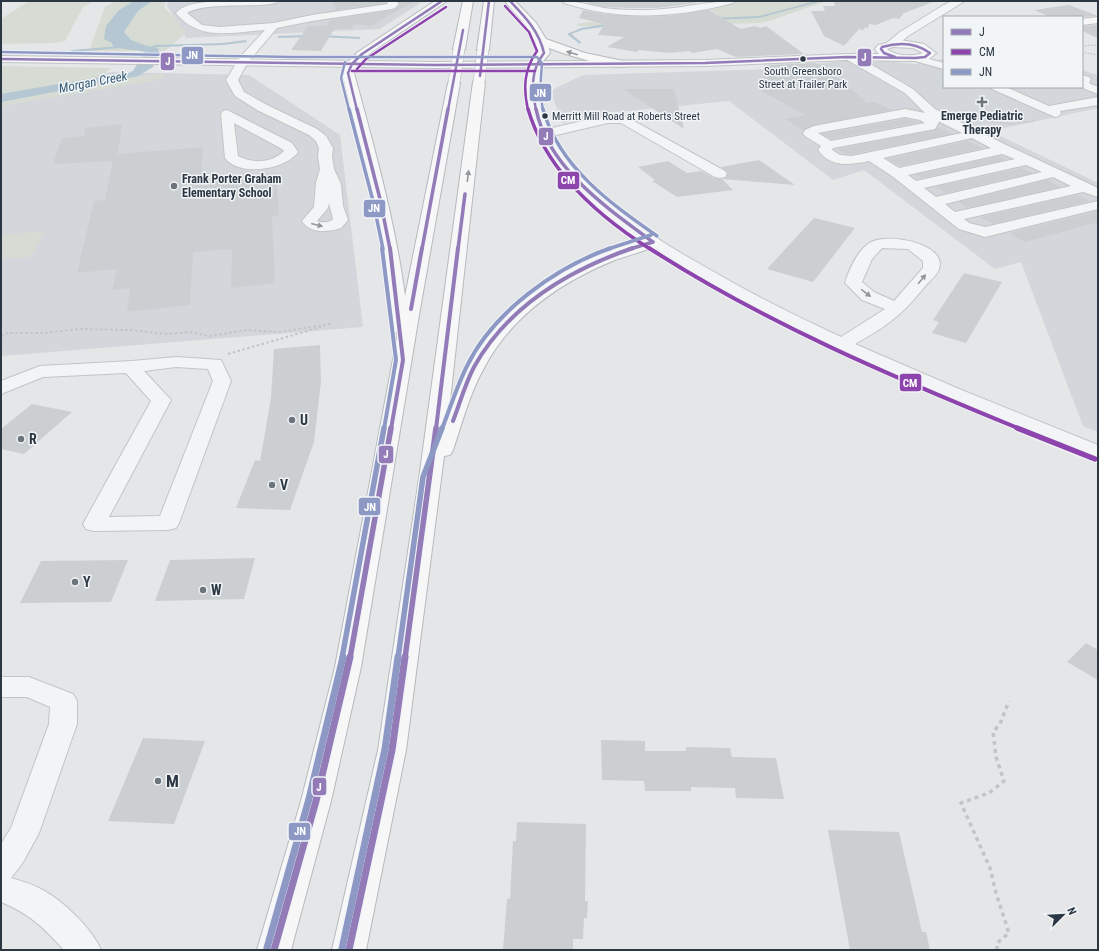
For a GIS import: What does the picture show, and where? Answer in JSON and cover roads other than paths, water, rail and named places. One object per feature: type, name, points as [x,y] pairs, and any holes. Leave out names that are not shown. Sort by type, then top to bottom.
[{"type":"main road","points":[[403,360],[398,295],[392,260],[378,192],[348,73],[352,64],[362,54],[442,1]]},
{"type":"main road","points":[[274,950],[316,801],[348,667],[468,1]]},
{"type":"main road","points":[[349,950],[392,750],[430,479],[489,1]]},
{"type":"main road","points":[[510,1],[524,15],[542,41],[544,53],[535,64]]},
{"type":"main road","points":[[1083,22],[1098,20]]},
{"type":"main road","points":[[542,41],[562,50],[585,57],[624,64]]},
{"type":"main road","points":[[913,45],[925,48],[930,53]]},
{"type":"main road","points":[[4,58],[240,63],[624,64],[753,62],[847,57],[923,58],[939,45],[885,47],[847,57]]},
{"type":"main road","points":[[885,47],[884,53],[895,57]]},
{"type":"main road","points":[[430,479],[474,368],[490,341],[509,320],[542,292],[569,275],[604,258],[653,242]]},
{"type":"street","points":[[173,7],[185,9],[230,2],[262,3],[273,1]]},
{"type":"street","points":[[185,9],[181,13],[198,27],[203,29],[271,30],[312,18],[392,6],[394,4],[391,1]]},
{"type":"street","points":[[567,1],[578,6],[617,12],[661,12],[702,8],[730,1]]},
{"type":"street","points":[[885,47],[902,38],[904,34],[958,1]]},
{"type":"street","points":[[262,3],[271,30]]},
{"type":"street","points":[[308,6],[312,18]]},
{"type":"street","points":[[271,30],[240,63],[233,74],[232,80],[239,94],[261,107],[313,132],[321,139],[326,148],[325,157],[327,169]]},
{"type":"street","points":[[902,38],[913,45]]},
{"type":"street","points":[[930,53],[943,60]]},
{"type":"street","points":[[847,57],[861,63],[909,90],[931,112],[1092,190]]},
{"type":"street","points":[[915,58],[943,66]]},
{"type":"street","points":[[535,64],[532,80],[534,104],[544,134],[566,167],[602,204],[653,242],[757,303],[841,345],[919,379],[1098,452]]},
{"type":"street","points":[[1083,84],[1098,91]]},
{"type":"street","points":[[999,88],[1051,112],[1098,101]]},
{"type":"street","points":[[829,145],[809,133],[814,130],[905,113],[915,113],[933,122],[932,126],[829,145],[825,150],[833,158],[847,161],[975,134]]},
{"type":"street","points":[[227,114],[287,146],[290,152],[286,159],[273,164],[252,165],[238,163],[232,158],[227,114]]},
{"type":"street","points":[[926,119],[940,116]]},
{"type":"street","points":[[544,134],[608,119],[623,120],[720,174]]},
{"type":"street","points":[[897,173],[1005,149]]},
{"type":"street","points":[[871,157],[897,173],[964,226],[985,232],[1098,205]]},
{"type":"street","points":[[914,186],[1029,160]]},
{"type":"street","points":[[934,202],[1055,173]]},
{"type":"street","points":[[953,217],[1092,190]]},
{"type":"street","points":[[841,345],[885,318],[906,299],[931,269],[931,260],[922,251],[913,246],[885,244],[873,247],[855,273],[853,283],[868,296],[896,308]]},
{"type":"street","points":[[1,388],[40,372],[132,367],[176,362],[215,364],[222,381],[168,523],[94,524],[140,442],[160,400],[137,375],[132,367]]},
{"type":"street","points":[[1,687],[29,687],[64,701],[64,724],[24,834],[1,868]]},
{"type":"street","points":[[1,888],[30,899],[53,915],[85,950]]},
{"type":"water","name":"Morgan Creek","points":[[134,1],[152,1],[138,11],[124,32],[131,40],[147,46],[158,48],[159,54],[153,67],[138,76],[1,102],[1,94],[93,78],[125,75],[133,71],[145,52],[113,46],[112,43],[104,39],[106,26],[119,10]]},
{"type":"waterway","points":[[713,19],[759,17],[820,1]]},
{"type":"waterway","points":[[580,43],[569,34],[581,29],[613,24]]},
{"type":"waterway","points":[[279,37],[309,36]]},
{"type":"waterway","points":[[321,36],[359,38]]},
{"type":"waterway","points":[[149,49],[155,46],[223,44],[246,41]]},
{"type":"waterway","points":[[72,51],[121,47]]},
{"type":"place","name":"South Greensboro Street at Trailer Park","points":[[803,59]]},
{"type":"place","name":"Emerge Pediatric Therapy","points":[[982,102]]},
{"type":"place","name":"Merritt Mill Road at Roberts Street","points":[[545,116]]},
{"type":"place","name":"Frank Porter Graham Elementary School","points":[[174,186]]},
{"type":"place","name":"U","points":[[292,420]]},
{"type":"place","name":"R","points":[[21,439]]},
{"type":"place","name":"V","points":[[272,485]]},
{"type":"place","name":"Y","points":[[75,582]]},
{"type":"place","name":"W","points":[[203,590]]},
{"type":"place","name":"M","points":[[158,781]]}]
